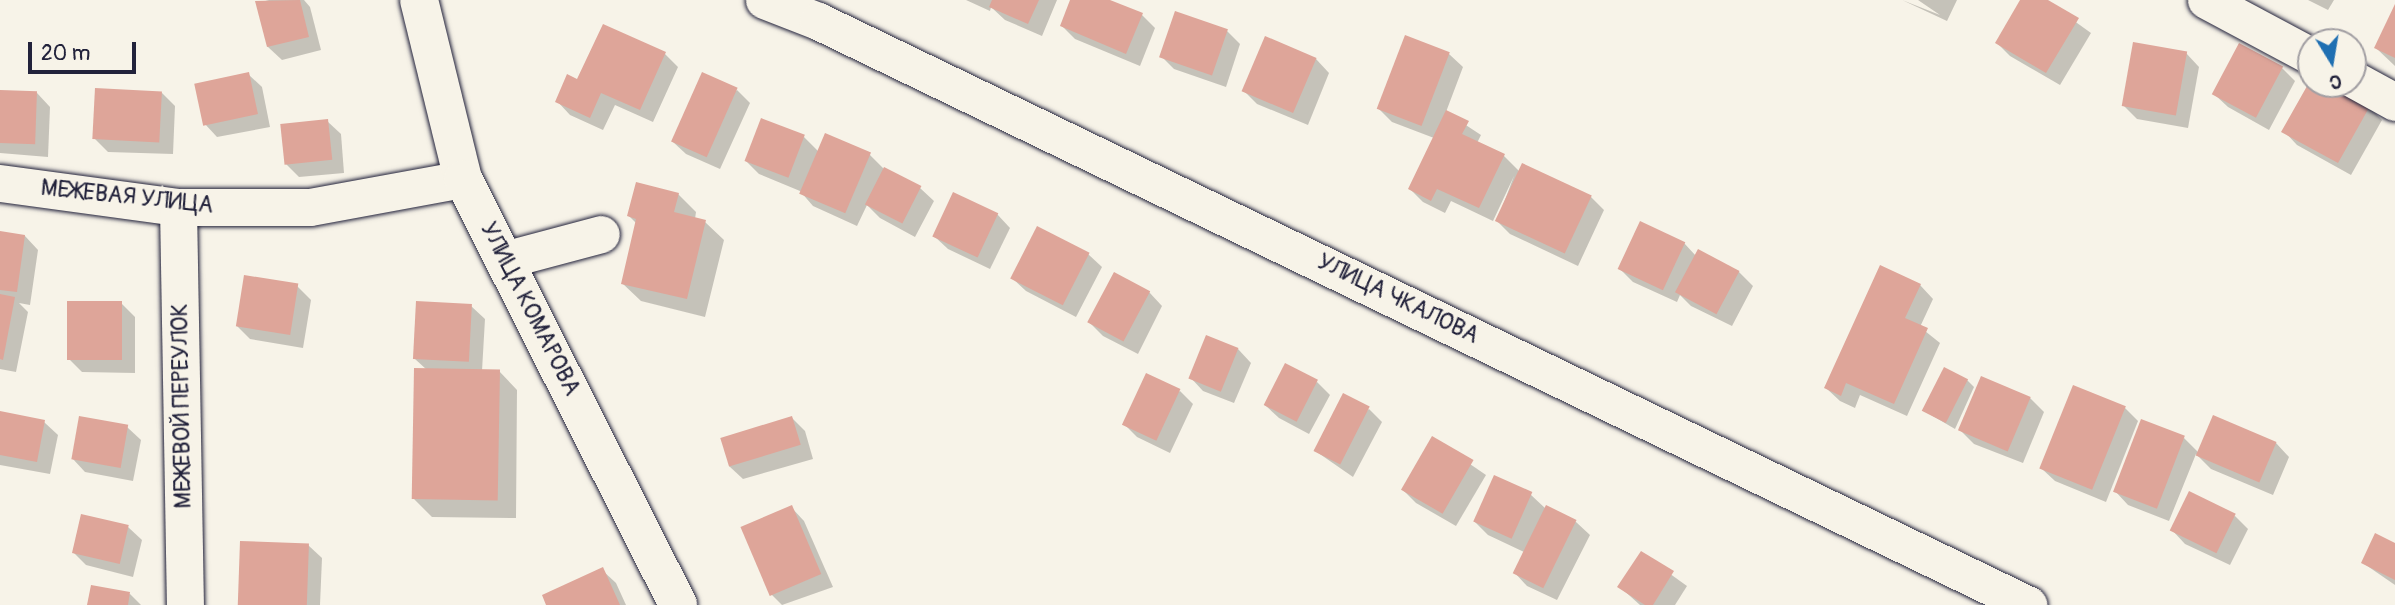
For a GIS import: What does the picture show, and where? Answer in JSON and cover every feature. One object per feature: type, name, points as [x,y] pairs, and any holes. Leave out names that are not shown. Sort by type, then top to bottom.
[{"type":"main road","name":"УЛИЦА КОМАРОВА","points":[[419,0],[463,179],[507,259],[678,605]]},
{"type":"street","name":"УЛИЦА ЧКАЛОВА","points":[[764,0],[822,11],[2029,605]]},
{"type":"street","points":[[2206,0],[2297,49]]},
{"type":"street","points":[[2367,87],[2395,102]]},
{"type":"street","name":"МЕЖЕВАЯ УЛИЦА","points":[[0,183],[178,207],[310,207],[463,179]]},
{"type":"street","name":"МЕЖЕВОЙ ПЕРЕУЛОК","points":[[178,207],[185,605]]},
{"type":"street","points":[[507,259],[601,234]]},
{"type":"building","points":[[300,0],[309,37],[267,47],[255,1]]},
{"type":"building","points":[[992,0],[1039,0],[1028,24],[989,7]]},
{"type":"building","points":[[1070,0],[1110,0],[1143,13],[1126,54],[1060,26]]},
{"type":"building","points":[[2020,0],[2048,0],[2079,18],[2046,73],[1995,43]]},
{"type":"building","points":[[2395,4],[2395,58],[2374,48]]},
{"type":"building","points":[[1175,11],[1228,29],[1212,76],[1159,57]]},
{"type":"building","points":[[603,24],[666,52],[640,110],[601,93],[590,118],[555,102],[567,74],[577,79]]},
{"type":"building","points":[[1405,35],[1450,52],[1422,126],[1377,109]]},
{"type":"building","points":[[1265,36],[1317,58],[1293,113],[1242,91]]},
{"type":"building","points":[[2133,42],[2187,52],[2176,116],[2122,106]]},
{"type":"building","points":[[2239,43],[2283,66],[2256,118],[2212,94]]},
{"type":"building","points":[[249,72],[258,114],[203,126],[194,84]]},
{"type":"building","points":[[702,72],[738,88],[707,157],[671,141]]},
{"type":"building","points":[[95,88],[162,92],[159,142],[92,139]]},
{"type":"building","points":[[0,90],[37,91],[35,144],[0,143]]},
{"type":"building","points":[[2300,98],[2356,98],[2370,106],[2338,163],[2281,132]]},
{"type":"building","points":[[1446,110],[1469,121],[1462,134],[1505,154],[1479,208],[1437,189],[1431,201],[1408,189]]},
{"type":"building","points":[[761,118],[805,135],[788,178],[745,161]]},
{"type":"building","points":[[328,119],[332,160],[285,165],[280,124]]},
{"type":"building","points":[[825,133],[871,153],[845,213],[799,194]]},
{"type":"building","points":[[1522,163],[1592,196],[1565,254],[1495,221]]},
{"type":"building","points":[[884,167],[921,186],[902,223],[865,204]]},
{"type":"building","points":[[636,182],[679,193],[674,212],[706,220],[687,299],[621,284],[636,219],[627,216]]},
{"type":"building","points":[[953,192],[998,213],[978,258],[932,236]]},
{"type":"building","points":[[1640,221],[1685,242],[1663,290],[1618,269]]},
{"type":"building","points":[[1037,226],[1090,253],[1063,305],[1010,279]]},
{"type":"building","points":[[0,231],[25,235],[17,292],[0,290]]},
{"type":"building","points":[[1698,249],[1739,271],[1716,314],[1675,292]]},
{"type":"building","points":[[1880,265],[1921,284],[1905,318],[1928,328],[1894,404],[1846,383],[1841,396],[1824,388]]},
{"type":"building","points":[[1114,272],[1150,291],[1123,342],[1087,322]]},
{"type":"building","points":[[244,275],[298,284],[290,335],[236,326]]},
{"type":"building","points":[[0,294],[15,297],[3,360],[0,359]]},
{"type":"building","points":[[67,301],[122,301],[122,360],[67,360]]},
{"type":"building","points":[[416,301],[472,304],[469,362],[413,359]]},
{"type":"building","points":[[1206,335],[1238,348],[1221,392],[1188,379]]},
{"type":"building","points":[[1285,363],[1318,380],[1297,422],[1264,405]]},
{"type":"building","points":[[1944,367],[1968,379],[1946,423],[1922,411]]},
{"type":"building","points":[[414,368],[500,370],[498,500],[412,499]]},
{"type":"building","points":[[1146,373],[1180,389],[1156,441],[1122,425]]},
{"type":"building","points":[[1981,376],[2031,397],[2008,451],[1958,430]]},
{"type":"building","points":[[2073,385],[2126,406],[2092,490],[2039,468]]},
{"type":"building","points":[[1343,393],[1370,407],[1340,465],[1313,451]]},
{"type":"building","points":[[0,411],[45,420],[37,462],[0,455]]},
{"type":"building","points":[[2213,415],[2277,442],[2259,482],[2196,456]]},
{"type":"building","points":[[79,416],[128,425],[121,468],[71,459]]},
{"type":"building","points":[[792,416],[801,445],[729,467],[720,438]]},
{"type":"building","points":[[2141,419],[2185,436],[2157,509],[2113,492]]},
{"type":"building","points":[[1432,436],[1474,460],[1443,514],[1401,490]]},
{"type":"building","points":[[1494,475],[1532,492],[1512,539],[1473,522]]},
{"type":"building","points":[[2189,491],[2236,514],[2216,553],[2170,531]]},
{"type":"building","points":[[792,505],[821,574],[770,596],[740,527]]},
{"type":"building","points":[[1546,505],[1577,520],[1543,588],[1513,573]]},
{"type":"building","points":[[81,514],[129,525],[120,564],[72,553]]},
{"type":"building","points":[[2375,533],[2395,543],[2395,580],[2361,563]]},
{"type":"building","points":[[240,541],[309,543],[307,605],[238,605]]},
{"type":"building","points":[[1641,551],[1674,571],[1653,605],[1645,605],[1617,587]]},
{"type":"building","points":[[603,567],[620,605],[546,605],[542,595]]},
{"type":"building","points":[[91,585],[130,592],[128,605],[87,605]]}]
